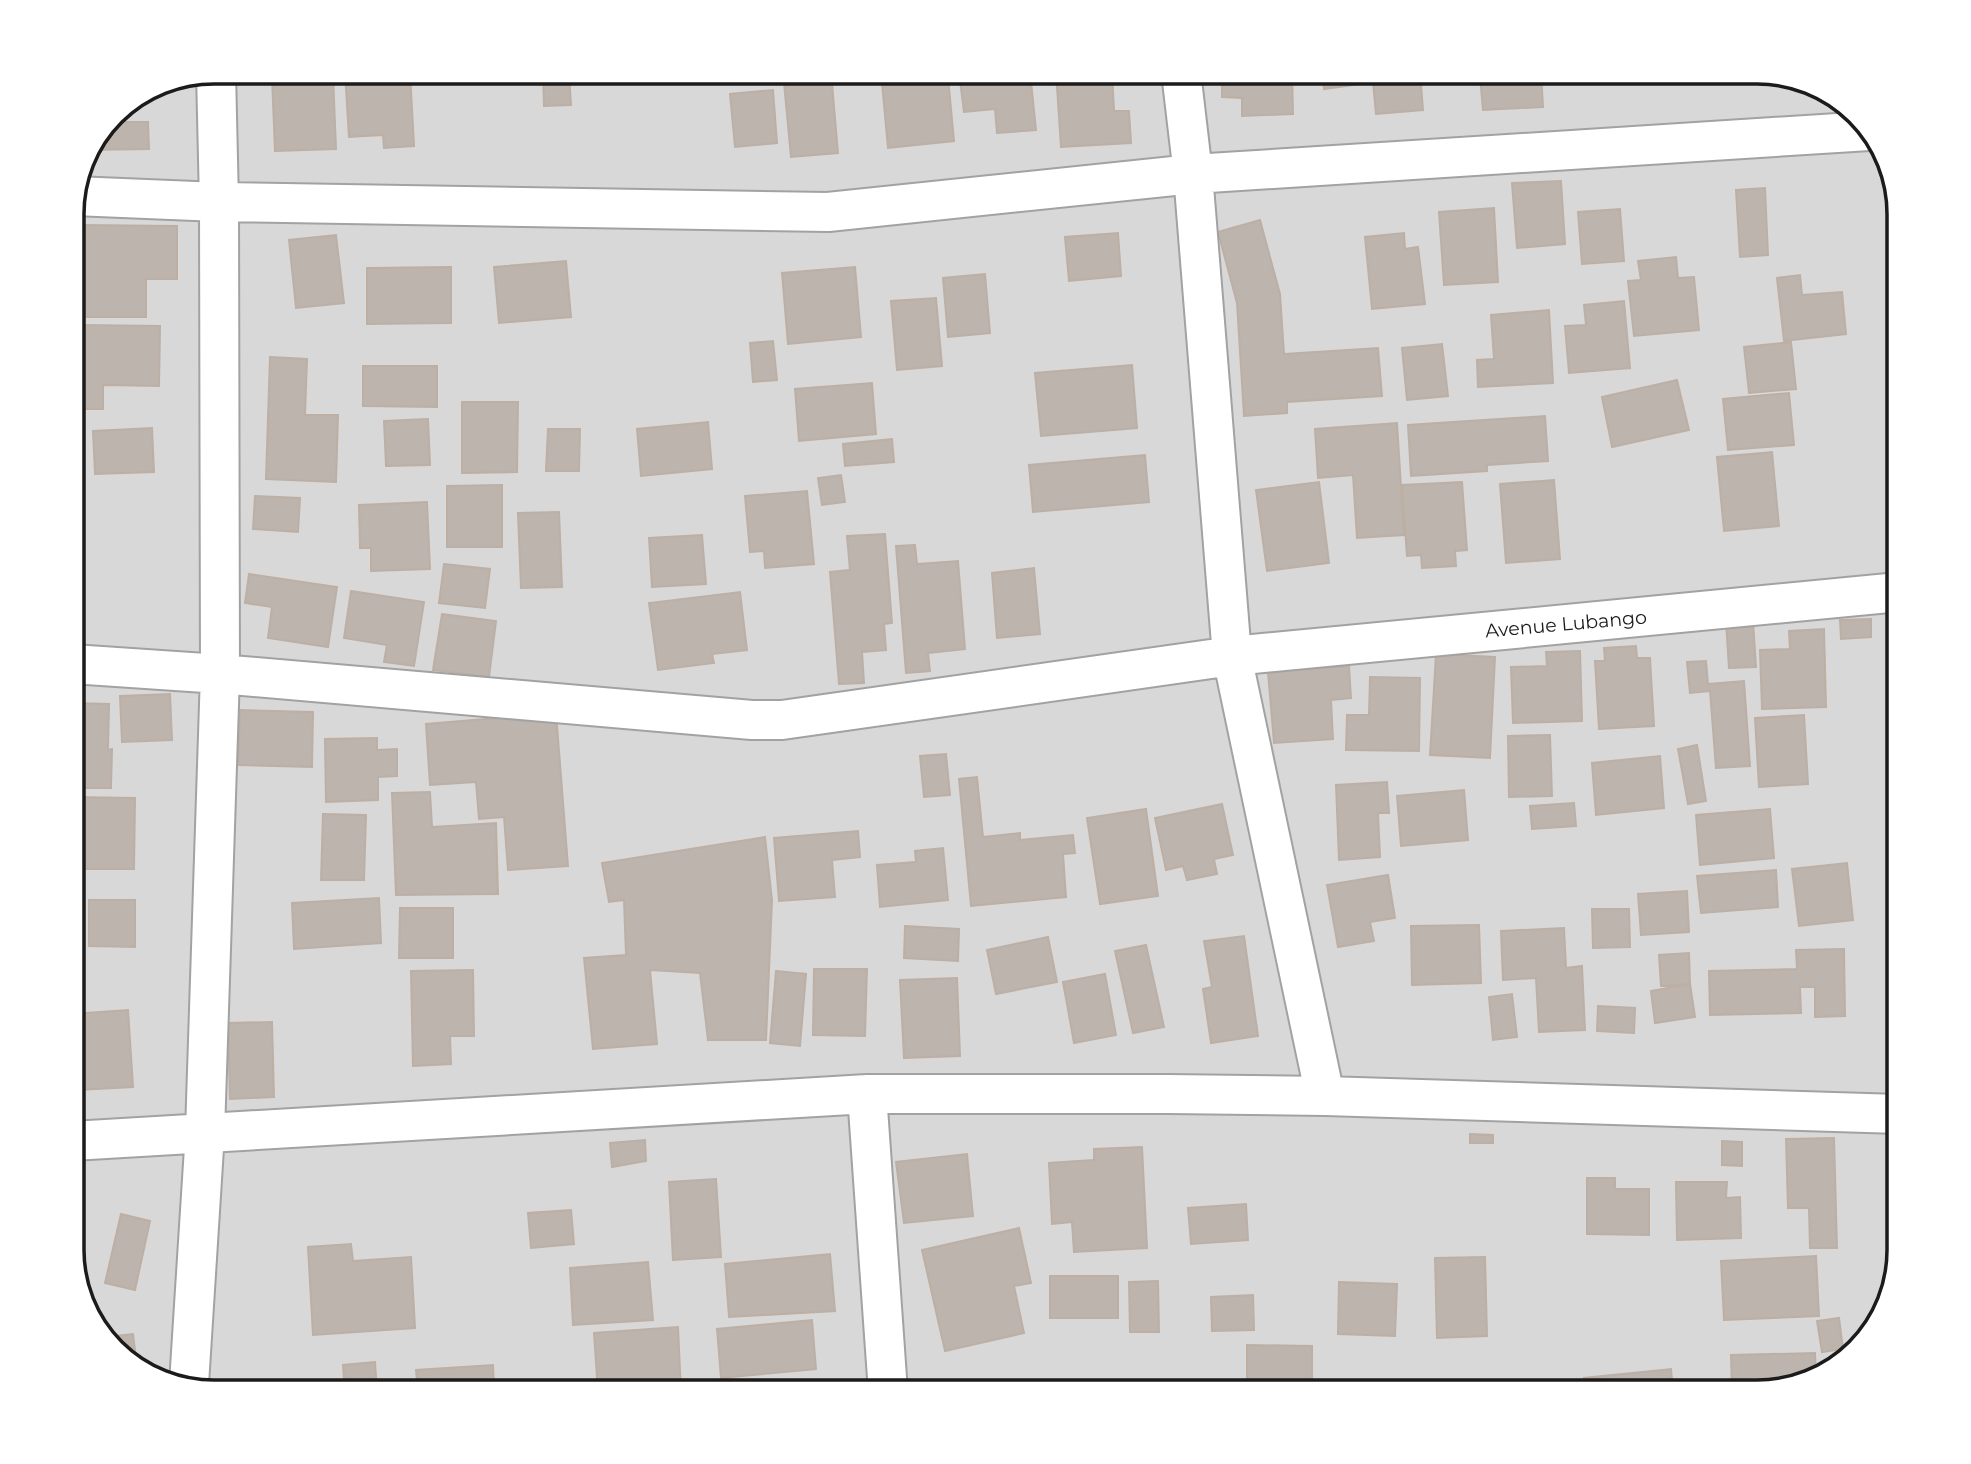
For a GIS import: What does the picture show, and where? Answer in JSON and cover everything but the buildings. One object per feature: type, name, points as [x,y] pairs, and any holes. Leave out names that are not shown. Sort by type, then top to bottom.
[{"type":"street","points":[[189,1378],[205,1132],[220,674],[216,84]]},
{"type":"street","points":[[1182,84],[1232,656],[1325,1096]]},
{"type":"street","points":[[85,196],[219,202],[828,212],[1192,174],[1857,132]]},
{"type":"street","name":"Avenue Lubango","points":[[84,665],[752,720],[782,720],[1232,656],[1887,593]]},
{"type":"street","points":[[867,1094],[887,1380]]},
{"type":"street","points":[[84,1140],[867,1094],[1325,1096],[1887,1114]]},
{"type":"shaded area","points":[[1757,84],[1783,86],[1799,91],[1815,97],[1836,111],[1860,135],[1874,156],[1883,180],[1887,214],[1887,1250],[1883,1284],[1870,1315],[1860,1329],[1843,1348],[1815,1367],[1783,1378],[1766,1380],[205,1380],[188,1378],[156,1367],[128,1348],[101,1315],[86,1276],[84,1259],[84,205],[88,180],[97,156],[122,122],[149,101],[180,88],[197,85]]}]
